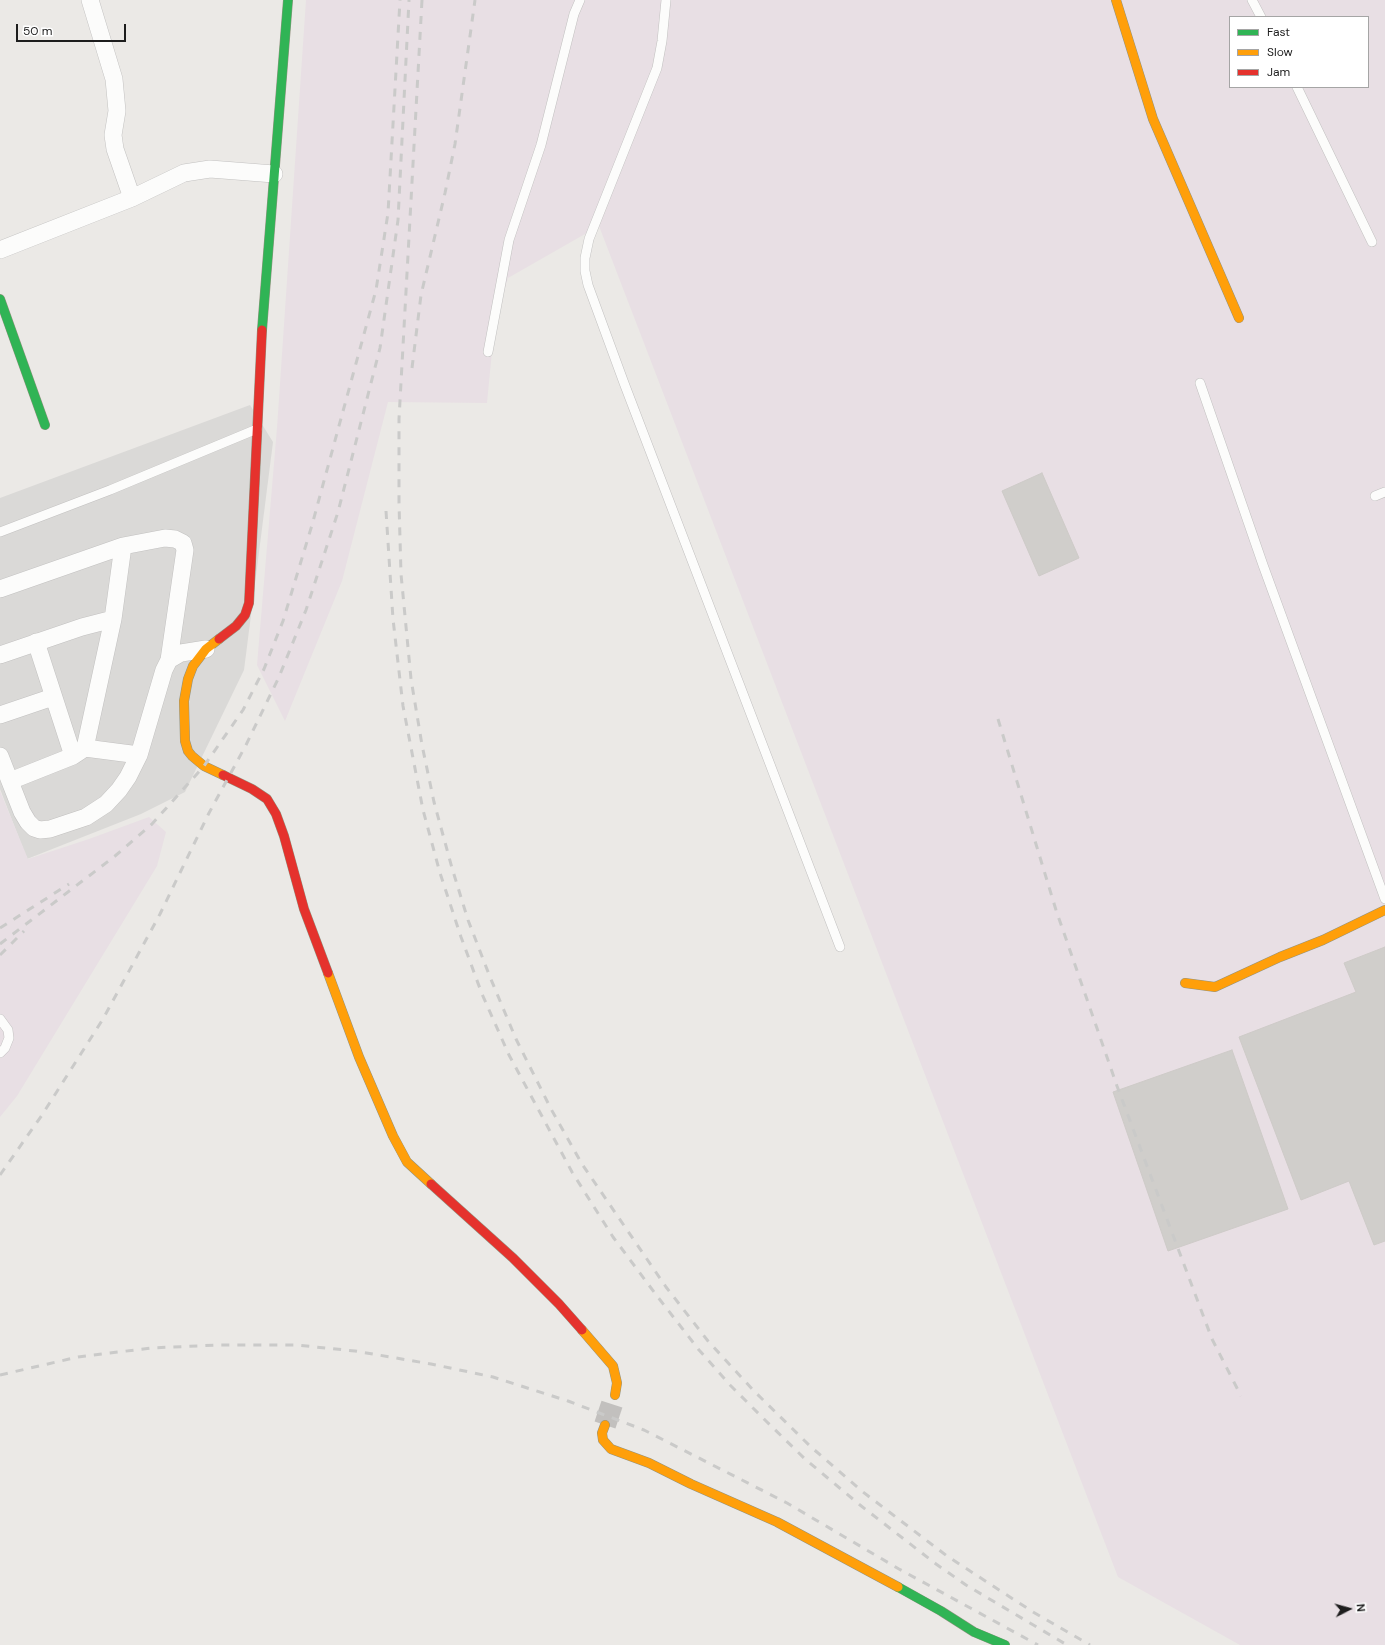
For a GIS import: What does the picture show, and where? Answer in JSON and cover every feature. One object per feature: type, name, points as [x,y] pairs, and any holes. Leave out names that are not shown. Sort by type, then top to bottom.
[{"type":"street","points":[[90,0],[114,79],[117,111],[113,135],[115,149],[132,198]]},
{"type":"street","points":[[288,0],[261,345],[249,603],[245,615],[236,626],[206,650],[193,666],[188,679],[184,700],[185,741],[188,751],[204,766],[252,789],[267,799],[276,814],[284,836],[304,909],[359,1057],[393,1136],[407,1162],[513,1258],[559,1304],[613,1366],[616,1383],[615,1395]]},
{"type":"street","points":[[1116,0],[1153,119],[1239,318]]},
{"type":"street","points":[[0,250],[132,198],[184,173],[210,169],[274,174]]},
{"type":"street","points":[[0,299],[45,425]]},
{"type":"street","points":[[0,590],[123,546],[166,538],[175,539],[183,543],[185,550],[169,660],[164,670],[139,755],[123,784],[106,804],[86,817],[50,829],[40,830],[34,828],[22,812],[0,756]]},
{"type":"street","points":[[79,752],[113,619],[123,546]]},
{"type":"street","points":[[0,655],[82,627],[113,619]]},
{"type":"street","points":[[36,642],[53,697],[79,752]]},
{"type":"street","points":[[169,660],[181,653],[206,650]]},
{"type":"street","points":[[0,715],[53,697]]},
{"type":"street","points":[[10,781],[79,752],[139,755]]},
{"type":"street","points":[[1185,983],[1215,987],[1280,957],[1323,940],[1385,910]]},
{"type":"street","points":[[605,1425],[602,1433],[603,1440],[611,1449],[649,1463],[691,1484],[777,1522],[909,1593],[974,1632],[1005,1645]]},
{"type":"lane","points":[[488,352],[509,240],[541,145],[574,14],[580,0]]},
{"type":"lane","points":[[666,0],[662,42],[657,68],[589,239],[585,258],[585,271],[588,285],[624,384],[840,947]]},
{"type":"lane","points":[[1252,0],[1260,16]]},
{"type":"lane","points":[[1297,88],[1372,242]]},
{"type":"lane","points":[[1200,383],[1263,565],[1385,899]]},
{"type":"lane","points":[[0,532],[110,490],[257,429]]},
{"type":"lane","points":[[1375,496],[1385,492]]},
{"type":"lane","points":[[0,1019],[8,1030],[9,1038],[5,1048],[0,1053]]},
{"type":"shaded area","points":[[306,0],[1385,0],[1385,1645],[1240,1645],[1118,1577],[599,226],[508,278],[495,320],[487,403],[388,402],[342,581],[285,721],[257,665],[277,428]]},
{"type":"shaded area","points":[[250,405],[273,442],[244,670],[185,792],[141,814],[27,859],[0,789],[0,498]]},
{"type":"shaded area","points":[[0,791],[28,859],[149,817],[166,832],[157,866],[17,1096],[0,1117]]},
{"type":"building","points":[[1042,473],[1079,558],[1039,576],[1002,491]]},
{"type":"building","points":[[1385,947],[1385,1241],[1374,1245],[1349,1181],[1301,1200],[1239,1037],[1356,992],[1344,963]]},
{"type":"building","points":[[1232,1050],[1288,1209],[1168,1251],[1113,1092]]},
{"type":"tunnel","points":[[605,1425],[615,1395]]},
{"type":"railway","points":[[0,944],[115,856],[152,824],[204,766],[243,710],[264,669],[283,621],[312,525],[376,290],[388,213],[400,0]]},
{"type":"railway","points":[[0,1175],[42,1115],[103,1019],[160,914],[209,813],[246,745],[279,677],[306,610],[338,512],[380,348],[398,220],[409,0]]},
{"type":"railway","points":[[422,0],[399,419],[401,574],[411,679],[422,745],[434,802],[468,920],[490,977],[516,1039],[551,1109],[582,1164],[666,1287],[708,1341],[754,1391],[811,1447],[863,1492],[947,1556],[1033,1612],[1090,1645]]},
{"type":"railway","points":[[412,368],[421,295],[455,144],[475,0]]},
{"type":"railway","points":[[386,511],[393,619],[403,706],[423,810],[440,873],[482,994],[509,1055],[572,1172],[613,1237],[699,1350],[730,1385],[805,1459],[860,1505],[936,1564],[966,1585],[1067,1645]]},
{"type":"railway","points":[[998,719],[1056,910],[1117,1086],[1212,1339],[1241,1396]]},
{"type":"railway","points":[[0,928],[69,884]]},
{"type":"railway","points":[[0,955],[24,931]]},
{"type":"railway","points":[[0,1375],[78,1357],[151,1348],[219,1345],[296,1345],[355,1351],[431,1364],[493,1377],[568,1401],[644,1430],[787,1503],[899,1569],[1038,1645]]},
{"type":"traffic: fast","points":[[262,330],[288,0]]},
{"type":"traffic: fast","points":[[0,299],[45,425]]},
{"type":"traffic: fast","points":[[898,1587],[941,1611],[974,1632],[1005,1645]]},
{"type":"traffic: slow","points":[[1116,0],[1153,119],[1239,318]]},
{"type":"traffic: slow","points":[[219,639],[206,649],[193,666],[188,679],[184,701],[185,741],[188,751],[192,756],[204,766],[223,775]]},
{"type":"traffic: slow","points":[[1185,983],[1215,987],[1280,957],[1323,940],[1385,910]]},
{"type":"traffic: slow","points":[[328,973],[359,1057],[393,1136],[407,1162],[431,1184]]},
{"type":"traffic: slow","points":[[582,1330],[613,1366],[617,1383],[615,1395]]},
{"type":"traffic: slow","points":[[605,1425],[602,1433],[603,1440],[611,1449],[649,1463],[691,1484],[777,1522],[898,1587]]},
{"type":"traffic: jam","points":[[219,639],[236,626],[245,615],[249,603],[262,330]]},
{"type":"traffic: jam","points":[[223,775],[252,789],[267,799],[276,814],[284,836],[304,909],[328,973]]},
{"type":"traffic: jam","points":[[431,1184],[513,1258],[559,1304],[582,1330]]}]
